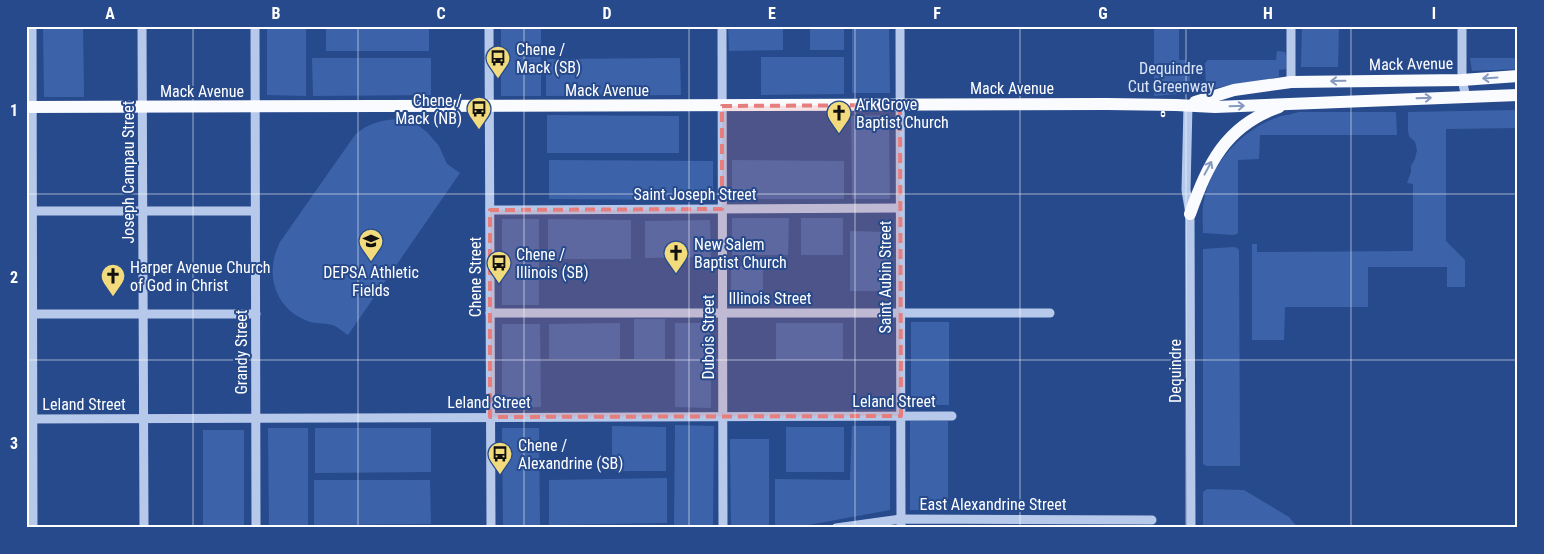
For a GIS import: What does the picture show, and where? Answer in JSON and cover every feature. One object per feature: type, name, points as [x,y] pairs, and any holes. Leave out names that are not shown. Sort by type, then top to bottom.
[{"type":"main road","name":"Mack Avenue","points":[[1188,111],[1234,90],[1291,82],[1462,80],[1518,76]]},
{"type":"main road","points":[[1332,101],[1360,95],[1380,94],[1385,88],[1384,81]]},
{"type":"main road","name":"Mack Avenue","points":[[29,108],[900,105],[1188,111],[1215,107],[1332,101],[1518,95]]},
{"type":"main road","points":[[1190,214],[1211,163],[1219,150],[1234,134],[1245,125],[1273,110],[1299,104]]},
{"type":"street","points":[[32,26],[29,108],[29,314],[33,528]]},
{"type":"street","name":"Joseph Campau Street","points":[[142,26],[144,528]]},
{"type":"street","name":"Grandy Street","points":[[255,26],[256,528]]},
{"type":"street","name":"Chene Street","points":[[489,26],[491,528]]},
{"type":"street","name":"Dubois Street","points":[[722,26],[723,528]]},
{"type":"street","name":"Saint Aubin Street","points":[[900,26],[901,523]]},
{"type":"street","points":[[1291,26],[1291,82]]},
{"type":"street","points":[[1462,26],[1462,80],[1466,97]]},
{"type":"street","name":"Dequindre","points":[[1188,111],[1186,190],[1190,214],[1191,528]]},
{"type":"street","name":"Saint Joseph Street","points":[[490,210],[900,208]]},
{"type":"street","points":[[29,211],[256,211]]},
{"type":"street","name":"Illinois Street","points":[[490,313],[1050,313]]},
{"type":"street","points":[[29,314],[256,314]]},
{"type":"street","name":"Leland Street","points":[[30,419],[952,416]]},
{"type":"street","name":"East Alexandrine Street","points":[[836,528],[901,523],[1152,520]]},
{"type":"highlighted area","points":[[900,105],[901,416],[490,417],[490,210],[722,209],[722,106]]},
{"type":"green space","points":[[43,26],[83,26],[84,97],[44,97]]},
{"type":"green space","points":[[267,26],[306,26],[306,96],[267,95]]},
{"type":"green space","points":[[326,26],[429,26],[429,51],[326,51]]},
{"type":"green space","points":[[501,26],[541,26],[541,96],[501,96]]},
{"type":"green space","points":[[728,26],[783,26],[783,50],[729,51]]},
{"type":"green space","points":[[810,26],[844,26],[844,50],[810,50]]},
{"type":"green space","points":[[852,26],[889,26],[890,93],[852,93]]},
{"type":"green space","name":"Dequindre Cut Greenway","points":[[1154,26],[1179,26],[1179,60],[1185,60],[1190,64],[1190,93],[1154,96]]},
{"type":"green space","points":[[1302,26],[1339,26],[1338,67],[1301,67]]},
{"type":"green space","points":[[1277,51],[1285,52],[1286,56],[1286,69],[1279,70],[1279,77],[1209,89],[1206,87],[1205,63],[1208,60],[1276,60]]},
{"type":"green space","points":[[761,57],[844,57],[844,94],[761,95]]},
{"type":"green space","points":[[312,58],[431,58],[431,95],[313,96]]},
{"type":"green space","points":[[680,58],[681,95],[546,96],[546,59]]},
{"type":"green space","points":[[1470,58],[1518,58],[1518,69],[1472,71]]},
{"type":"green space","points":[[1518,110],[1518,128],[1446,129],[1446,241],[1465,260],[1465,287],[1447,287],[1447,267],[1368,267],[1368,307],[1285,307],[1284,340],[1252,340],[1252,244],[1257,244],[1257,252],[1413,251],[1413,184],[1407,183],[1417,150],[1415,142],[1409,136],[1408,112]]},
{"type":"green space","points":[[1299,112],[1396,112],[1397,135],[1260,135],[1259,159],[1238,160],[1238,233],[1234,235],[1203,233],[1203,206],[1206,191],[1212,176],[1229,150],[1240,139],[1266,122]]},
{"type":"green space","points":[[547,115],[679,116],[679,153],[547,153]]},
{"type":"green space","points":[[889,115],[890,199],[852,199],[851,116]]},
{"type":"green space","points":[[399,119],[419,126],[427,132],[439,146],[447,164],[460,173],[348,335],[334,326],[305,320],[285,306],[275,287],[273,265],[275,253],[280,242],[355,135],[375,123]]},
{"type":"green space","points":[[549,160],[713,161],[713,200],[549,199]]},
{"type":"green space","points":[[732,160],[844,161],[844,199],[732,199]]},
{"type":"green space","points":[[732,218],[789,218],[788,255],[732,255]]},
{"type":"green space","points":[[801,218],[843,218],[843,255],[801,255]]},
{"type":"green space","points":[[502,219],[539,219],[539,305],[502,305]]},
{"type":"green space","points":[[548,219],[631,220],[631,259],[548,259]]},
{"type":"green space","points":[[710,220],[711,257],[645,258],[645,221]]},
{"type":"green space","points":[[850,231],[889,232],[889,291],[850,291]]},
{"type":"green space","points":[[1234,247],[1239,250],[1240,466],[1207,466],[1203,464],[1203,249]]},
{"type":"green space","points":[[731,266],[763,266],[763,304],[731,304]]},
{"type":"green space","points":[[634,319],[665,319],[665,359],[634,359]]},
{"type":"green space","points":[[911,322],[949,322],[949,405],[911,405]]},
{"type":"green space","points":[[620,323],[620,359],[549,359],[549,324]]},
{"type":"green space","points":[[675,323],[711,323],[711,408],[675,407]]},
{"type":"green space","points":[[776,323],[843,323],[843,360],[776,360]]},
{"type":"green space","points":[[502,324],[540,324],[541,407],[502,408]]},
{"type":"green space","points":[[910,421],[948,421],[948,510],[910,510]]},
{"type":"green space","points":[[675,425],[714,426],[713,525],[674,525]]},
{"type":"green space","points":[[612,426],[666,427],[666,471],[612,471]]},
{"type":"green space","points":[[852,426],[890,426],[890,510],[803,526],[775,526],[775,479],[850,480]]},
{"type":"green space","points":[[786,427],[844,427],[844,472],[786,472]]},
{"type":"green space","points":[[268,428],[308,428],[308,525],[269,525]]},
{"type":"green space","points":[[315,428],[431,428],[431,472],[315,473]]},
{"type":"green space","points":[[502,428],[539,428],[540,527],[503,527]]},
{"type":"green space","points":[[203,430],[244,430],[244,528],[203,528]]},
{"type":"green space","points":[[730,439],[769,439],[769,526],[731,526]]},
{"type":"green space","points":[[667,478],[667,523],[549,525],[549,480]]},
{"type":"green space","points":[[314,480],[430,480],[431,524],[314,525]]},
{"type":"green space","points":[[1207,489],[1244,490],[1289,517],[1298,528],[1203,528],[1203,492]]},
{"type":"place","name":"Chene / Mack (SB)","points":[[498,79]]},
{"type":"place","name":"Chene / Mack (NB)","points":[[479,130]]},
{"type":"place","name":"Ark Grove Baptist Church","points":[[839,134]]},
{"type":"place","name":"DEPSA Athletic Fields","points":[[371,262]]},
{"type":"place","name":"New Salem Baptist Church","points":[[676,274]]},
{"type":"place","name":"Chene / Illinois (SB)","points":[[499,284]]},
{"type":"place","name":"Harper Avenue Church of God in Christ","points":[[113,297]]},
{"type":"place","name":"Chene / Alexandrine (SB)","points":[[500,475]]}]
